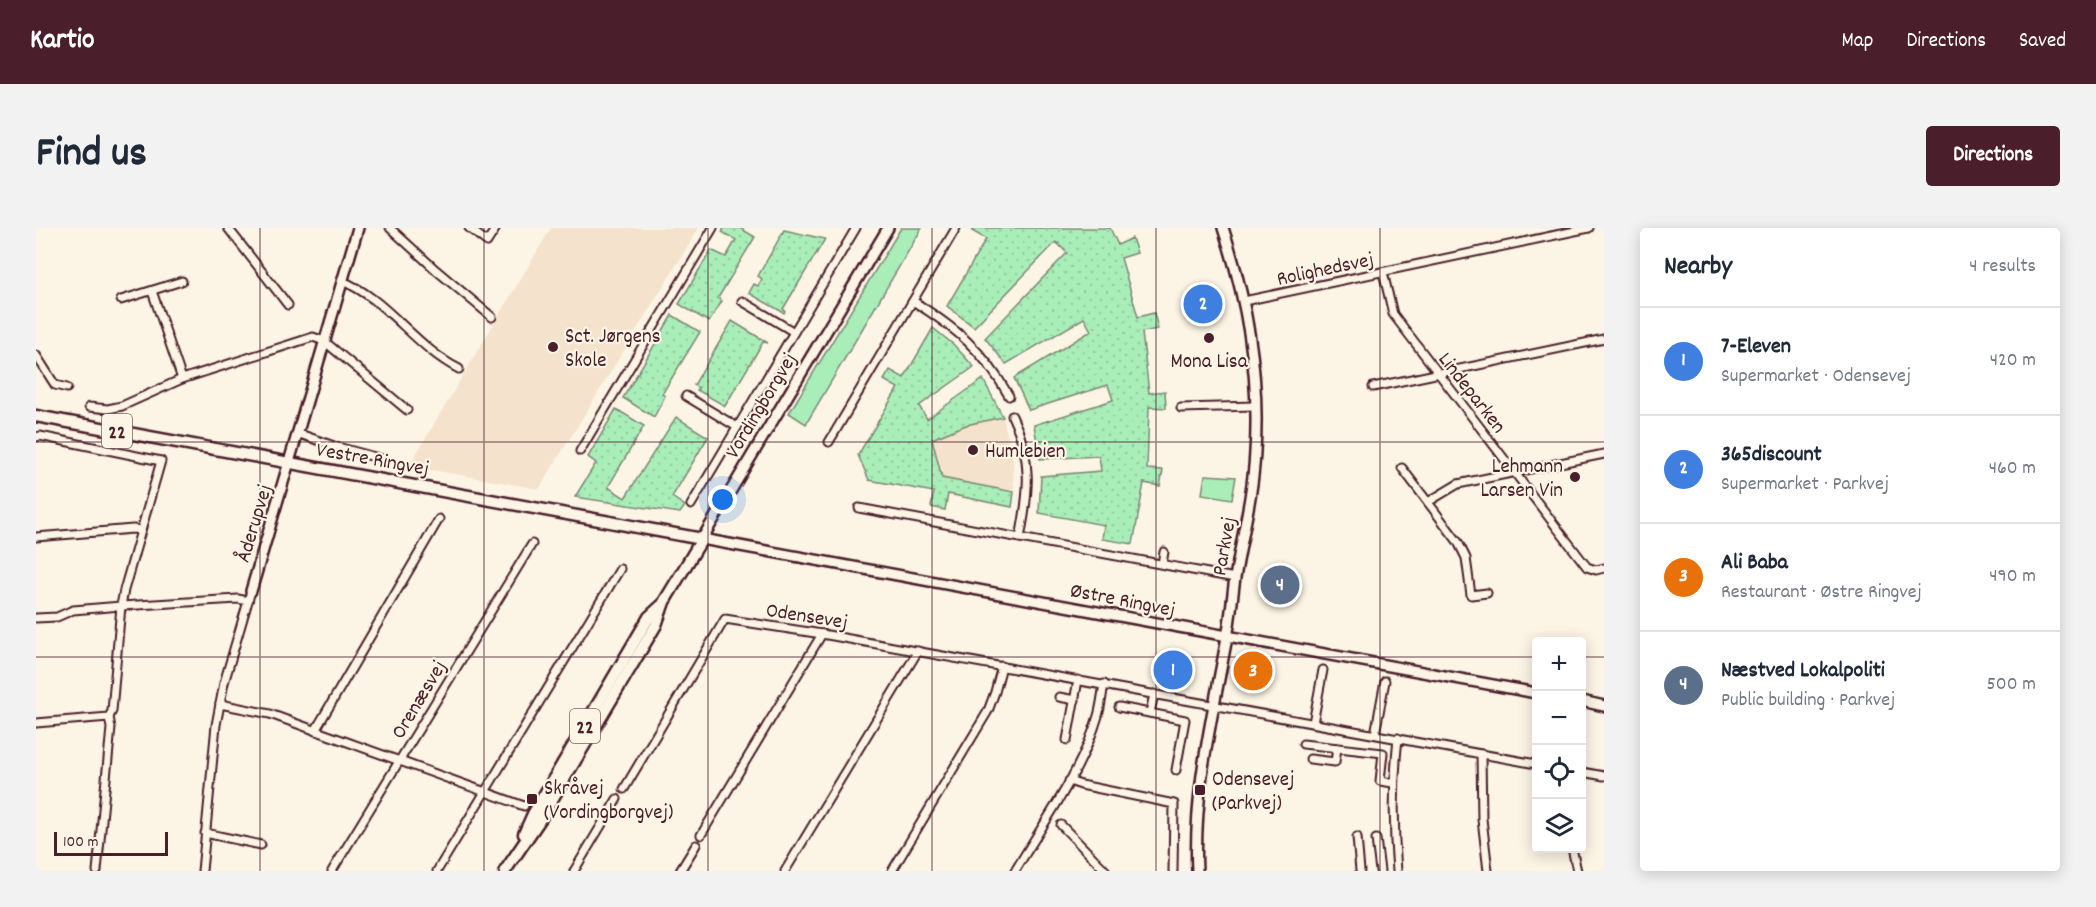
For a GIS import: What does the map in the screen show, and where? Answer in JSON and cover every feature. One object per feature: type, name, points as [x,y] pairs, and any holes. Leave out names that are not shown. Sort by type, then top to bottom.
[{"type":"main road","name":"Vestre Ringvej","points":[[36,416],[702,539]]},
{"type":"main road","name":"Vordingborgvej","points":[[505,871],[533,814],[649,617],[664,602],[702,539]]},
{"type":"street","points":[[228,228],[288,305]]},
{"type":"street","name":"Åderupvej","points":[[202,871],[216,724],[220,704],[358,228]]},
{"type":"street","points":[[390,228],[492,317]]},
{"type":"street","points":[[469,228],[487,242],[496,228]]},
{"type":"street","points":[[580,450],[713,228]]},
{"type":"street","points":[[691,505],[856,228]]},
{"type":"street","name":"Vordingborgvej","points":[[702,539],[888,228]]},
{"type":"street","points":[[829,441],[956,228]]},
{"type":"street","name":"Parkvej","points":[[1197,871],[1198,806],[1202,764],[1227,636],[1235,578],[1249,508],[1256,452],[1251,349],[1244,301],[1223,228]]},
{"type":"street","name":"Rolighedsvej","points":[[1244,301],[1589,228]]},
{"type":"street","name":"Lindeparken","points":[[1383,272],[1393,315],[1587,567],[1596,570],[1604,568]]},
{"type":"street","points":[[121,300],[182,281]]},
{"type":"street","points":[[342,281],[358,287],[431,351],[459,369]]},
{"type":"street","points":[[152,291],[182,379]]},
{"type":"street","points":[[742,301],[794,332]]},
{"type":"street","points":[[913,301],[942,319],[978,350],[1009,396]]},
{"type":"street","points":[[89,407],[108,409],[122,406],[182,379],[314,337],[324,341],[406,410]]},
{"type":"street","points":[[1373,387],[1604,339]]},
{"type":"street","points":[[36,355],[55,385],[67,388]]},
{"type":"street","points":[[686,396],[737,427]]},
{"type":"street","points":[[1181,408],[1255,406]]},
{"type":"street","points":[[1012,416],[1027,457],[1026,507],[1020,538]]},
{"type":"street","points":[[297,433],[386,460]]},
{"type":"street","points":[[36,438],[40,436],[161,461],[121,606],[112,711],[109,717],[111,728],[97,871]]},
{"type":"street","points":[[1428,502],[1458,484],[1604,454]]},
{"type":"street","points":[[1402,468],[1458,542],[1466,558],[1471,595],[1487,593]]},
{"type":"street","points":[[859,508],[1235,578]]},
{"type":"street","points":[[315,731],[440,519]]},
{"type":"street","points":[[36,537],[141,530]]},
{"type":"street","name":"Østre Ringvej","points":[[702,539],[1532,692]]},
{"type":"street","name":"Orenæsvej","points":[[332,871],[532,544]]},
{"type":"street","points":[[1162,564],[1164,552]]},
{"type":"street","points":[[437,871],[620,569]]},
{"type":"street","points":[[36,618],[57,616],[73,610],[238,599],[250,596]]},
{"type":"street","name":"Odensevej","points":[[624,789],[725,619],[1104,684],[1532,763]]},
{"type":"street","points":[[701,835],[822,634]]},
{"type":"street","points":[[785,871],[918,651]]},
{"type":"street","points":[[892,871],[988,711],[1002,666]]},
{"type":"street","points":[[1313,723],[1323,670]]},
{"type":"street","points":[[1067,740],[1078,680]]},
{"type":"street","points":[[1375,734],[1385,681]]},
{"type":"street","points":[[1015,871],[1069,781],[1089,742],[1099,715],[1104,684]]},
{"type":"street","points":[[1150,713],[1154,694]]},
{"type":"street","points":[[1059,697],[1075,700]]},
{"type":"street","points":[[1586,702],[1604,706]]},
{"type":"street","points":[[220,704],[270,714],[524,806]]},
{"type":"street","points":[[1119,707],[1185,720],[1176,770]]},
{"type":"street","points":[[36,723],[109,717]]},
{"type":"street","points":[[1397,871],[1394,783],[1398,738]]},
{"type":"street","points":[[1303,744],[1383,753],[1380,781],[1394,783]]},
{"type":"street","points":[[1310,759],[1335,762],[1337,748]]},
{"type":"street","points":[[1481,754],[1482,819],[1488,871]]},
{"type":"street","points":[[1586,773],[1604,777]]},
{"type":"street","points":[[1069,781],[1081,786],[1174,804],[1173,871]]},
{"type":"street","points":[[574,871],[617,799]]},
{"type":"street","points":[[1061,825],[1106,871]]},
{"type":"street","points":[[205,833],[261,845]]},
{"type":"street","points":[[1357,837],[1360,871]]},
{"type":"street","points":[[1376,839],[1380,871]]},
{"type":"street","points":[[680,871],[696,844]]},
{"type":"street","points":[[1573,853],[1577,871]]},
{"type":"shaded area","name":"Sct. Jørgens Skole","points":[[551,228],[699,228],[539,489],[409,466]]},
{"type":"shaded area","name":"Humlebien","points":[[1003,417],[1013,461],[1014,492],[942,478],[932,439],[966,425]]},
{"type":"green space","points":[[724,228],[740,228],[755,237],[718,298],[722,301],[709,322],[679,304],[711,250],[726,257],[736,240],[722,232]]},
{"type":"green space","points":[[901,228],[922,228],[806,424],[789,413]]},
{"type":"green space","points":[[974,228],[1110,228],[1118,245],[1132,238],[1137,253],[1121,258],[1138,317],[1154,313],[1158,329],[1142,332],[1149,393],[1165,391],[1166,408],[1149,407],[1147,469],[1163,470],[1160,486],[1144,483],[1133,544],[1102,539],[1104,525],[1039,513],[1041,476],[1101,471],[1099,456],[1040,459],[1034,425],[1113,400],[1108,385],[1029,410],[1014,378],[1091,331],[1084,318],[1006,364],[985,338],[1067,253],[1056,242],[974,327],[947,306],[986,239],[972,231]]},
{"type":"green space","points":[[784,230],[825,239],[783,309],[784,313],[749,293],[754,284],[758,286],[762,279],[758,276]]},
{"type":"green space","points":[[672,315],[700,332],[662,394],[665,396],[654,417],[623,398]]},
{"type":"green space","points":[[732,321],[768,343],[763,342],[725,406],[697,390],[698,388],[694,385]]},
{"type":"green space","points":[[933,328],[954,345],[974,367],[919,406],[927,419],[983,379],[1003,417],[966,425],[932,439],[942,478],[1014,492],[1012,507],[948,494],[945,510],[931,507],[934,492],[869,480],[858,455],[898,388],[884,380],[890,370],[904,378]]},
{"type":"green space","points":[[616,409],[644,426],[608,487],[625,498],[676,417],[708,437],[672,497],[685,506],[680,513],[575,497],[596,463],[588,457]]},
{"type":"green space","points":[[1205,475],[1236,477],[1232,499],[1202,494]]},
{"type":"place","name":"365discount","points":[[1203,304]]},
{"type":"place","name":"Mona Lisa","points":[[1209,338]]},
{"type":"place","name":"Sct. Jørgens Skole","points":[[553,347]]},
{"type":"place","name":"Humlebien","points":[[973,450]]},
{"type":"place","name":"Lehmann Larsen Vin","points":[[1575,477]]},
{"type":"place","name":"Næstved Lokalpoliti","points":[[1280,585]]},
{"type":"place","name":"7-Eleven","points":[[1173,670]]},
{"type":"place","name":"Ali Baba","points":[[1253,671]]},
{"type":"place","name":"Odensevej (Parkvej)","points":[[1200,790]]},
{"type":"place","name":"Skråvej (Vordingborgvej)","points":[[532,799]]}]
